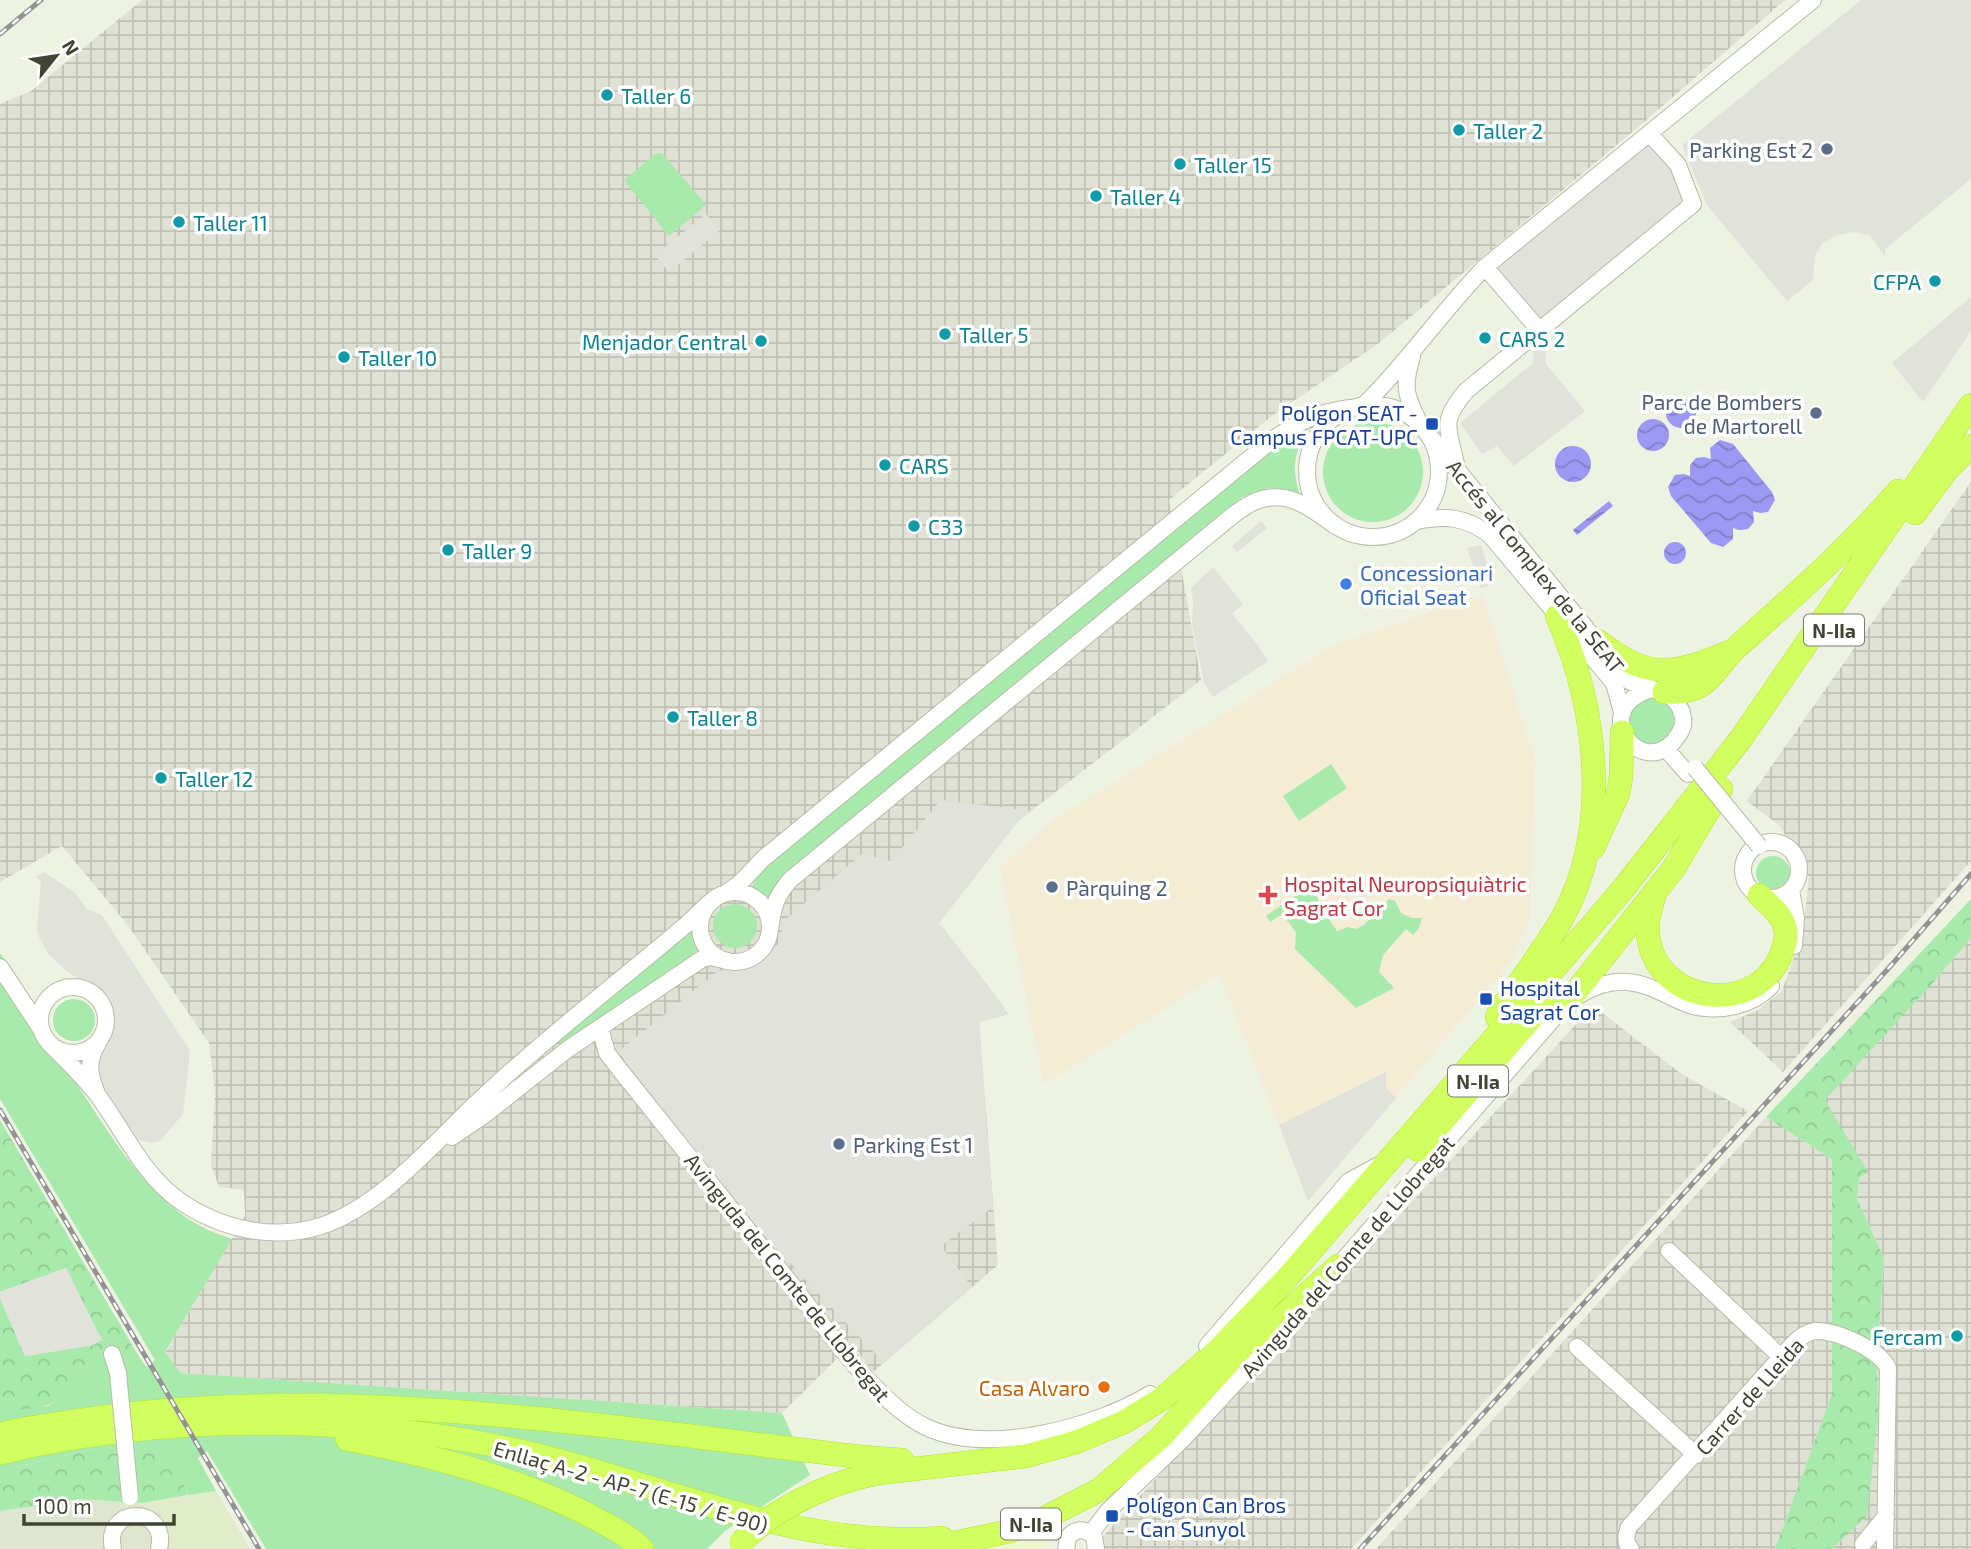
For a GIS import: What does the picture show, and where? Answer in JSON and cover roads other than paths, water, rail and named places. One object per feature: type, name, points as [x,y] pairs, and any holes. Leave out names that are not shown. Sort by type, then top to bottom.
[{"type":"highway","points":[[1657,691],[1682,692],[1702,684],[1733,651],[1805,587],[1872,520],[1928,454],[1971,395]]},
{"type":"highway","points":[[1900,509],[1971,405]]},
{"type":"highway","points":[[1900,509],[1971,426]]},
{"type":"highway","name":"N-IIa","points":[[926,1549],[986,1538],[1031,1524],[1086,1498],[1108,1484],[1161,1437],[1479,1079],[1649,880],[1721,789],[1910,519],[1946,471],[1971,446]]},
{"type":"highway","points":[[1946,471],[1971,455]]},
{"type":"highway","name":"N-IIa","points":[[737,1546],[791,1505],[814,1492],[856,1477],[1026,1455],[1076,1442],[1124,1422],[1163,1398],[1208,1360],[1288,1277],[1623,889],[1740,740],[1900,509]]},
{"type":"highway","points":[[1557,616],[1580,677],[1594,764],[1592,812],[1578,879]]},
{"type":"highway","points":[[1598,641],[1633,665],[1661,670],[1678,670],[1733,651]]},
{"type":"highway","points":[[1489,1042],[1500,1010],[1563,916],[1618,794],[1622,722]]},
{"type":"highway","points":[[1567,1003],[1680,859],[1721,789]]},
{"type":"highway","points":[[1518,982],[1555,947],[1623,866],[1682,814]]},
{"type":"highway","points":[[1655,893],[1648,914],[1647,932],[1658,964],[1679,985],[1705,995],[1721,996],[1740,992],[1757,984],[1782,955],[1786,930],[1781,918],[1759,895]]},
{"type":"highway","points":[[1226,1366],[1338,1266]]},
{"type":"highway","name":"Enllaç A-2 - AP-7 (E-15 / E-90)","points":[[0,1434],[26,1428],[159,1411],[310,1406],[530,1418],[862,1457],[961,1463]]},
{"type":"highway","name":"Enllaç A-2 - AP-7 (E-15 / E-90)","points":[[0,1452],[108,1433],[174,1426],[318,1424],[429,1433],[540,1455],[794,1532],[866,1543],[920,1542],[998,1526],[1080,1494],[1124,1469]]},
{"type":"highway","points":[[233,1425],[346,1439],[449,1461],[563,1502],[611,1527],[642,1549]]},
{"type":"street","points":[[1334,525],[1320,510],[1310,491],[1307,472],[1309,453],[1317,435],[1330,420],[1357,406],[1393,376],[1454,299],[1485,267],[1814,0]]},
{"type":"street","points":[[1458,469],[1447,426],[1451,409],[1466,391],[1693,204],[1678,165],[1650,134]]},
{"type":"street","points":[[1485,267],[1540,331]]},
{"type":"street","points":[[0,967],[47,1038],[98,1096],[136,1154],[162,1186],[179,1200],[222,1223],[245,1230],[271,1233],[319,1226],[339,1218],[360,1207],[418,1160],[483,1116],[568,1049],[666,986],[702,959],[710,957],[740,961],[751,958],[760,951],[767,941],[778,894],[790,880],[1232,516],[1256,501],[1283,496],[1304,504],[1334,525],[1354,534],[1376,537],[1398,533],[1417,521],[1430,506],[1438,487],[1440,467],[1436,451],[1410,403],[1405,380],[1413,351]]},
{"type":"street","points":[[418,1160],[486,1094],[709,903],[739,884],[764,858],[1288,428],[1313,415],[1357,406],[1388,406],[1405,412],[1425,429]]},
{"type":"street","name":"Accés al Complex de la SEAT","points":[[1425,429],[1629,681],[1671,696],[1679,706],[1683,718],[1680,733],[1669,745]]},
{"type":"street","name":"Accés al Complex de la SEAT","points":[[1417,521],[1450,516],[1477,525],[1500,547],[1614,683],[1619,692],[1622,722]]},
{"type":"street","name":"Accés al Complex de la SEAT","points":[[1622,722],[1632,698],[1657,691]]},
{"type":"street","points":[[1622,722],[1629,743],[1640,750],[1653,752],[1669,745],[1755,848]]},
{"type":"street","points":[[1567,1003],[1596,987],[1622,982],[1650,987],[1691,1005],[1731,1007],[1748,1002],[1767,990],[1778,978],[1793,952],[1796,918],[1791,890],[1798,874],[1795,856],[1787,848],[1776,843],[1755,848],[1744,864],[1743,872],[1748,886],[1759,895],[1774,899],[1791,890]]},
{"type":"street","points":[[727,892],[749,894],[758,900],[765,909],[770,930]]},
{"type":"street","points":[[709,903],[700,925],[702,937],[707,948],[728,961]]},
{"type":"street","points":[[13,986],[34,999],[42,1000],[67,987],[77,987],[96,996],[103,1005],[106,1027],[89,1063],[98,1096]]},
{"type":"street","points":[[50,997],[41,1014],[47,1038],[57,1049],[77,1053],[86,1050],[102,1037]]},
{"type":"street","name":"Avinguda del Comte de Llobregat","points":[[1096,1543],[1108,1511],[1182,1440],[1276,1342],[1338,1266],[1567,1003]]},
{"type":"street","name":"Avinguda del Comte de Llobregat","points":[[600,1028],[607,1053],[847,1354],[890,1403],[907,1417],[928,1428],[973,1439],[1030,1437],[1087,1422],[1122,1409],[1155,1391],[1209,1343],[1349,1181],[1388,1160]]},
{"type":"street","points":[[1668,1251],[1781,1357]]},
{"type":"street","name":"Carrer de Lleida","points":[[1631,1549],[1627,1546],[1626,1538],[1629,1527],[1781,1357],[1806,1333],[1815,1330],[1828,1331],[1873,1350],[1886,1362],[1889,1376],[1885,1549]]},
{"type":"street","points":[[1577,1347],[1696,1455]]},
{"type":"street","points":[[112,1354],[118,1373],[132,1516]]},
{"type":"street","points":[[113,1549],[111,1535],[114,1528],[124,1518],[132,1516],[147,1518],[154,1523],[161,1539],[159,1549]]},
{"type":"street","points":[[1866,1547],[1886,1516]]},
{"type":"street","points":[[1062,1547],[1068,1537],[1081,1530],[1096,1543]]},
{"type":"water","points":[[1681,398],[1692,402],[1696,413],[1692,424],[1681,428],[1670,424],[1666,413],[1670,402]]},
{"type":"water","points":[[1653,419],[1664,424],[1669,435],[1664,446],[1653,451],[1642,446],[1637,435],[1642,424]]},
{"type":"water","points":[[1720,440],[1733,444],[1772,492],[1775,500],[1768,512],[1753,511],[1754,522],[1748,529],[1733,528],[1733,539],[1723,547],[1711,543],[1671,496],[1668,487],[1675,475],[1690,476],[1690,465],[1696,458],[1711,459],[1710,448]]},
{"type":"water","points":[[1573,446],[1585,452],[1591,464],[1585,476],[1573,482],[1561,476],[1555,464],[1561,452]]},
{"type":"water","points":[[1609,501],[1613,506],[1577,535],[1573,530]]},
{"type":"water","points":[[1675,542],[1683,545],[1686,553],[1683,561],[1675,564],[1667,561],[1664,553],[1667,545]]},
{"type":"railway","points":[[0,34],[41,0]]},
{"type":"railway","points":[[1360,1549],[1887,970],[1971,874]]},
{"type":"railway","points":[[0,1110],[259,1549]]},
{"type":"place","name":"Taller 6","points":[[607,95]]},
{"type":"place","name":"Taller 2","points":[[1459,130]]},
{"type":"place","name":"Parking Est 2","points":[[1827,149]]},
{"type":"place","name":"Taller 15","points":[[1180,164]]},
{"type":"place","name":"Taller 4","points":[[1096,196]]},
{"type":"place","name":"Taller 11","points":[[179,222]]},
{"type":"place","name":"CFPA","points":[[1935,281]]},
{"type":"place","name":"Taller 5","points":[[945,334]]},
{"type":"place","name":"CARS 2","points":[[1485,338]]},
{"type":"place","name":"Menjador Central","points":[[761,341]]},
{"type":"place","name":"Taller 10","points":[[344,357]]},
{"type":"place","name":"Parc de Bombers de Martorell","points":[[1816,413]]},
{"type":"place","name":"Polígon SEAT - Campus FPCAT-UPC","points":[[1432,424]]},
{"type":"place","name":"CARS","points":[[885,465]]},
{"type":"place","name":"C33","points":[[914,526]]},
{"type":"place","name":"Taller 9","points":[[448,550]]},
{"type":"place","name":"Concessionari Oficial Seat","points":[[1346,584]]},
{"type":"place","name":"Taller 8","points":[[673,717]]},
{"type":"place","name":"Taller 12","points":[[161,778]]},
{"type":"place","name":"Pàrquing 2","points":[[1052,887]]},
{"type":"place","name":"Hospital Neuropsiquiàtric Sagrat Cor","points":[[1268,895]]},
{"type":"place","name":"Hospital Sagrat Cor","points":[[1486,999]]},
{"type":"place","name":"Parking Est 1","points":[[839,1144]]},
{"type":"place","name":"Fercam","points":[[1957,1336]]},
{"type":"place","name":"Casa Alvaro","points":[[1104,1387]]},
{"type":"place","name":"Polígon Can Bros - Can Sunyol","points":[[1112,1516]]}]
